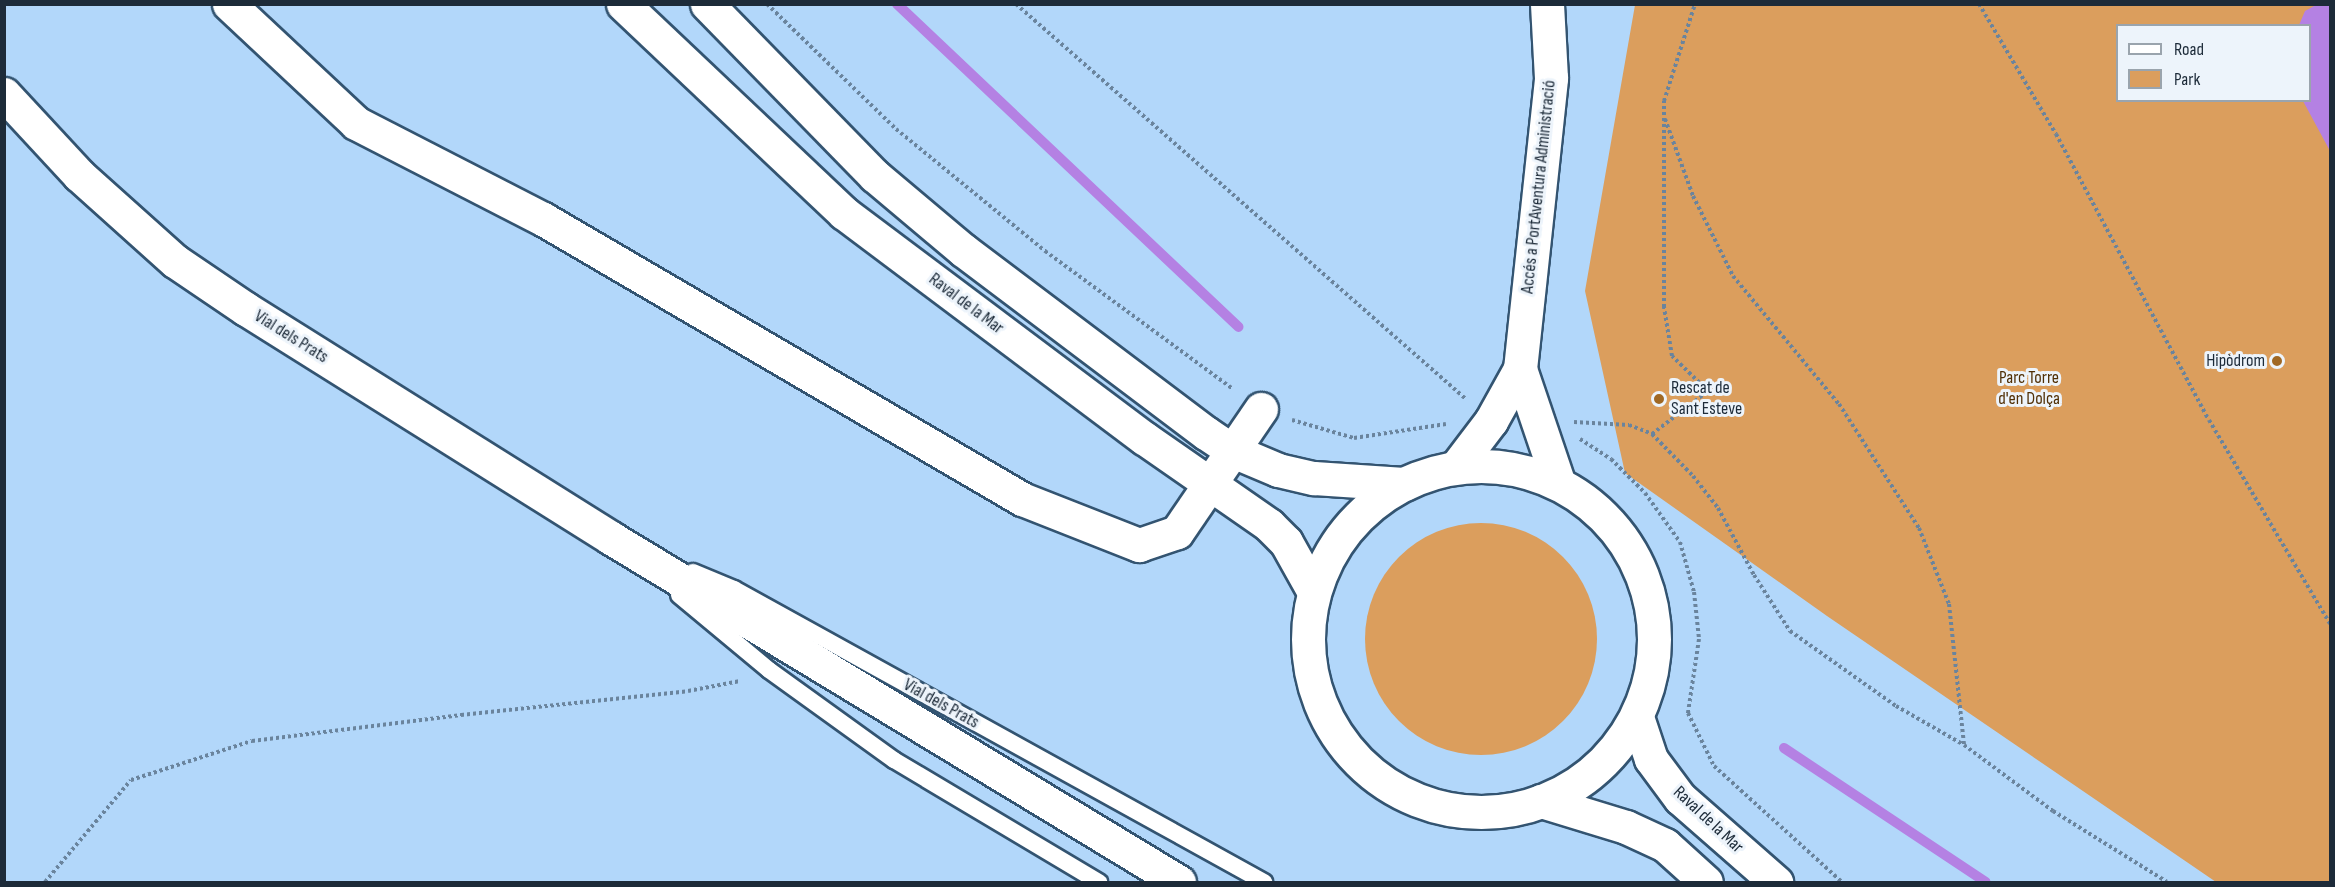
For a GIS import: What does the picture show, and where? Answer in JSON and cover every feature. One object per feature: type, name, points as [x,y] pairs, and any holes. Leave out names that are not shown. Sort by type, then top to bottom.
[{"type":"street","points":[[230,4],[356,123],[543,219],[1022,499],[1139,545],[1177,532],[1261,408]]},
{"type":"street","name":"Raval de la Mar","points":[[623,4],[844,213],[1269,525],[1287,542],[1314,592]]},
{"type":"street","points":[[707,4],[875,176],[963,250],[1144,387],[1233,451],[1259,464],[1314,478],[1404,484]]},
{"type":"street","name":"Accés a PortAventura Administració","points":[[1520,369],[1551,78],[1547,4]]},
{"type":"street","name":"Vial dels Prats","points":[[4,94],[80,175],[175,261],[246,309],[611,538],[1179,882]]},
{"type":"street","points":[[1456,467],[1491,421],[1520,369]]},
{"type":"street","points":[[1520,369],[1559,484]]},
{"type":"street","points":[[1456,467],[1503,467],[1526,471],[1559,484],[1588,502],[1613,525],[1633,553],[1647,584],[1654,617],[1655,651],[1649,684],[1637,717],[1607,759],[1573,786],[1542,801],[1488,812],[1443,808],[1409,796],[1385,783],[1363,766],[1330,724],[1318,699],[1311,673],[1308,619],[1314,592],[1324,565],[1338,540],[1357,518],[1379,499],[1404,484],[1438,471],[1456,467]]},
{"type":"street","name":"Raval de la Mar","points":[[1637,717],[1651,759],[1680,798],[1776,882]]},
{"type":"street","points":[[1542,801],[1626,827],[1665,845],[1706,882]]},
{"type":"lane","name":"Vial dels Prats","points":[[611,538],[769,670],[894,760],[1099,882]]},
{"type":"lane","name":"Vial dels Prats","points":[[611,538],[734,590],[1264,882]]},
{"type":"path","points":[[767,4],[896,129],[1045,251],[1205,370],[1261,408],[1315,429],[1353,438],[1457,422],[1491,421]]},
{"type":"path","points":[[1016,4],[1491,421]]},
{"type":"path","points":[[1652,435],[1708,391],[1672,356],[1664,307],[1664,101],[1695,4]]},
{"type":"path","points":[[1979,4],[2056,134],[2210,420],[2331,624]]},
{"type":"path","points":[[1665,118],[1693,196],[1733,276],[1839,404],[1919,528],[1948,604],[1964,745]]},
{"type":"path","points":[[1541,427],[1580,421],[1629,424],[1652,435],[1719,508],[1754,575],[1790,631],[1896,706],[1964,745],[2053,811],[2167,882]]},
{"type":"path","points":[[1541,427],[1575,436],[1611,459],[1645,492],[1680,542],[1694,592],[1699,639],[1688,713],[1714,766],[1842,882]]},
{"type":"path","points":[[45,882],[131,780],[252,741],[461,715],[687,691],[745,680],[769,670]]},
{"type":"green space","name":"Parc Torre d'en Dolça","points":[[1635,5],[2330,5],[2330,882],[2216,882],[1827,616],[1625,473],[1585,291]]},
{"type":"green space","points":[[1481,523],[1515,528],[1525,532],[1536,537],[1563,557],[1583,584],[1588,595],[1592,605],[1597,639],[1592,673],[1588,683],[1583,694],[1563,721],[1536,741],[1525,746],[1515,750],[1481,755],[1447,750],[1437,746],[1426,741],[1399,721],[1379,694],[1374,683],[1370,673],[1365,639],[1370,605],[1374,595],[1379,584],[1399,557],[1426,537],[1437,532],[1447,528]]},
{"type":"shaded area","points":[[2316,5],[2330,5],[2330,151],[2304,102],[2311,102],[2311,24],[2299,24],[2305,11]]},
{"type":"waterway","points":[[897,4],[1238,327]]},
{"type":"waterway","points":[[1784,748],[1986,882]]},
{"type":"place","name":"Hipòdrom","points":[[2277,361]]},
{"type":"place","name":"Rescat de Sant Esteve","points":[[1659,399]]}]
